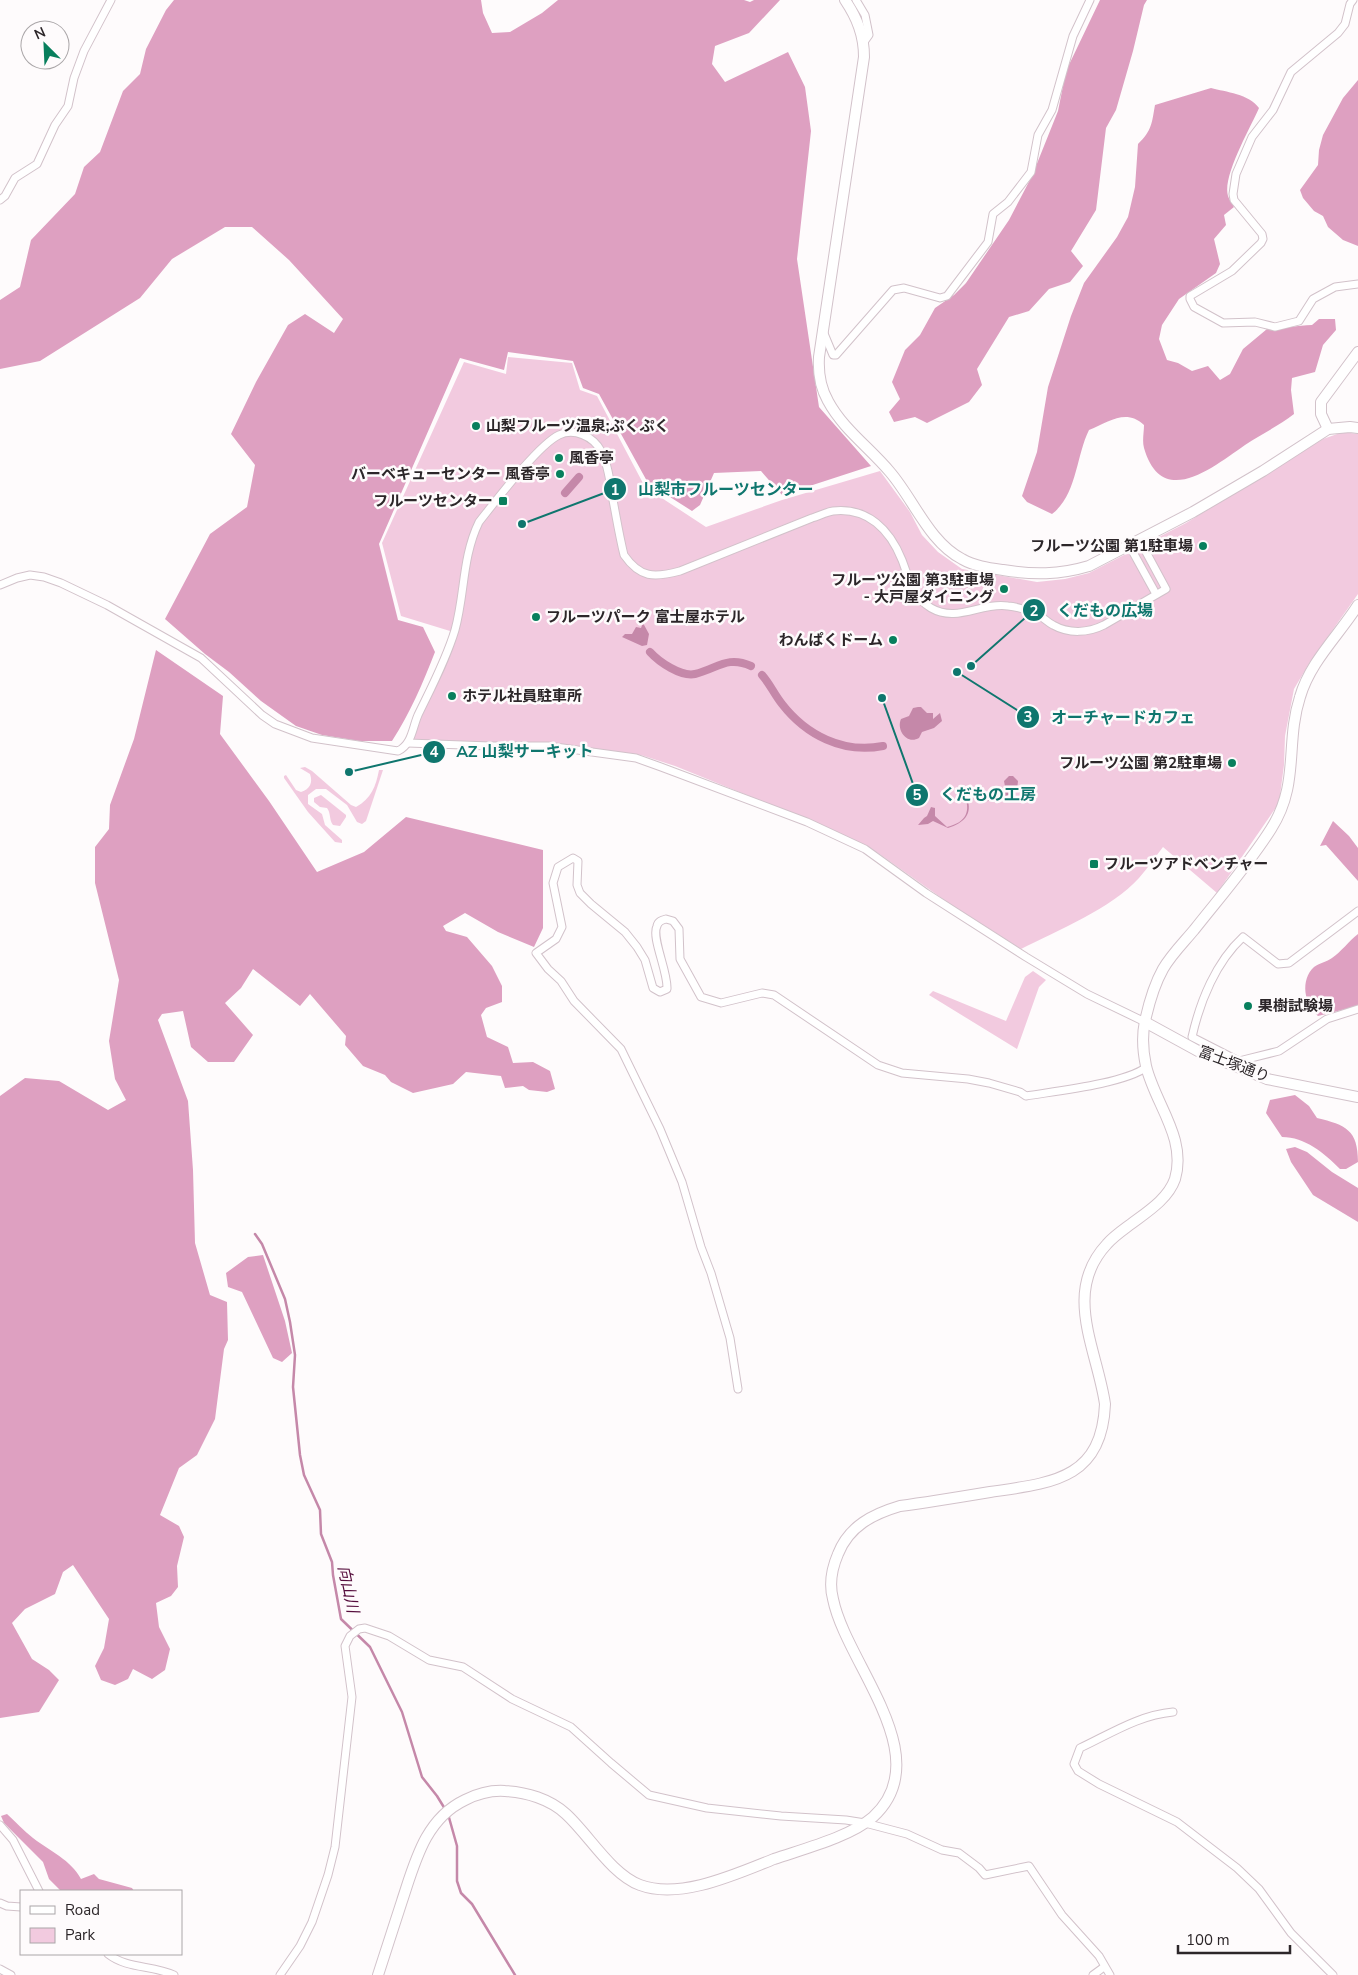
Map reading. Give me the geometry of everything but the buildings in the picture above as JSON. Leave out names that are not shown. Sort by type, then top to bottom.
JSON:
[{"type":"street","points":[[0,200],[5,196],[15,178],[37,164],[55,125],[68,106],[74,78],[84,51],[110,0]]},
{"type":"street","points":[[845,0],[856,20],[864,42],[822,329],[818,371],[821,387],[838,417],[891,473],[936,538],[947,549],[962,559],[990,568],[1028,574],[1071,571],[1089,566],[1193,512],[1263,471],[1328,429],[1358,428]]},
{"type":"street","points":[[856,0],[865,15],[869,35],[864,42]]},
{"type":"street","points":[[822,329],[833,355],[836,355],[893,290],[904,288],[940,298],[946,296],[986,246],[990,235],[990,220],[993,214],[1008,202],[1031,172],[1038,135],[1052,110],[1073,36],[1090,0]]},
{"type":"street","points":[[1353,0],[1350,4],[1345,24],[1338,33],[1291,72],[1273,110],[1252,137],[1236,174],[1234,200],[1262,234],[1263,239],[1261,243],[1232,271],[1190,296],[1190,299],[1194,306],[1218,322],[1254,322],[1276,328],[1298,321],[1313,298],[1335,287],[1358,284]]},
{"type":"street","points":[[1328,429],[1321,414],[1321,402],[1358,352]]},
{"type":"street","points":[[0,584],[30,576],[44,577],[107,604],[201,658],[262,715],[294,733],[312,738],[398,751],[408,743],[416,719],[442,665],[455,630],[467,557],[472,536],[479,522],[544,445],[558,435],[567,432],[586,435],[601,451],[608,474],[624,555],[631,565],[646,575],[663,576],[680,571],[812,518],[833,511],[850,512],[876,521],[888,532],[903,561],[911,587],[920,600],[939,612],[964,614],[989,605],[1022,608],[1038,615],[1062,630],[1079,632],[1094,630],[1104,626],[1166,589],[1140,539]]},
{"type":"street","points":[[1130,545],[1156,594]]},
{"type":"street","points":[[378,1975],[413,1867],[424,1840],[438,1818],[452,1806],[484,1792],[517,1792],[549,1802],[565,1813],[622,1874],[639,1885],[674,1890],[703,1884],[743,1871],[844,1834],[865,1823],[875,1815],[885,1802],[895,1778],[897,1752],[887,1722],[837,1615],[831,1586],[835,1559],[840,1547],[852,1530],[865,1519],[882,1511],[900,1506],[1027,1487],[1055,1480],[1068,1475],[1078,1467],[1096,1445],[1104,1418],[1105,1404],[1084,1313],[1085,1281],[1090,1268],[1106,1245],[1164,1198],[1174,1180],[1177,1168],[1176,1143],[1147,1067],[1144,1051],[1145,1022],[1150,1002],[1165,967],[1252,855],[1281,812],[1290,785],[1294,726],[1302,691],[1314,668],[1358,605]]},
{"type":"street","points":[[408,743],[548,746],[636,758],[661,766],[807,822],[865,849],[926,892],[1026,957],[1088,994],[1145,1022]]},
{"type":"street","points":[[738,1389],[730,1338],[711,1273],[701,1247],[682,1182],[660,1129],[621,1050],[574,1001],[561,981],[548,969],[536,953],[556,939],[562,927],[554,883],[558,868],[573,858],[578,861],[577,885],[580,893],[625,932],[645,960],[653,988],[660,992],[667,989],[667,982],[656,936],[656,926],[660,921],[666,919],[673,922],[679,929],[680,959],[701,997],[721,1002],[757,994],[774,995],[878,1065],[911,1074],[968,1079],[989,1083],[1020,1092],[1026,1096],[1115,1080],[1136,1074],[1147,1067]]},
{"type":"street","points":[[1358,911],[1290,963],[1278,964],[1243,937],[1232,947],[1219,966],[1200,1008],[1192,1037],[1237,1064],[1279,1051],[1327,1019],[1358,1009]]},
{"type":"street","name":"富士塚通り","points":[[1145,1022],[1198,1051],[1237,1064],[1267,1079],[1358,1097]]},
{"type":"street","points":[[280,1975],[300,1946],[312,1922],[335,1848],[352,1697],[345,1646],[346,1641],[351,1635],[359,1629],[365,1628],[389,1636],[429,1660],[463,1667],[512,1699],[571,1727],[649,1795],[707,1808],[865,1823],[907,1834],[942,1850],[959,1853],[985,1875],[1029,1866],[1062,1915],[1099,1956],[1110,1975]]},
{"type":"street","points":[[1173,1712],[1157,1713],[1142,1718],[1080,1748],[1074,1764],[1078,1771],[1114,1792],[1178,1822],[1237,1868],[1259,1890],[1291,1933],[1333,1975]]},
{"type":"street","points":[[0,1825],[13,1840],[38,1890]]},
{"type":"street","points":[[0,1903],[7,1906],[20,1907]]},
{"type":"street","points":[[109,1955],[117,1961],[154,1968],[174,1975]]},
{"type":"street","points":[[1093,1975],[1104,1967]]},
{"type":"street","points":[[0,1969],[11,1975]]},
{"type":"green space","points":[[508,357],[572,363],[580,390],[597,396],[645,487],[706,527],[782,500],[880,471],[910,512],[922,535],[938,552],[962,569],[1037,582],[1065,579],[1089,573],[1186,523],[1323,439],[1343,432],[1358,434],[1358,594],[1310,662],[1294,689],[1285,736],[1284,765],[1279,803],[1217,893],[1163,847],[1128,889],[1083,918],[1021,949],[950,904],[878,853],[806,819],[675,766],[641,755],[533,742],[412,743],[408,734],[449,644],[450,631],[401,616],[382,543],[464,362],[506,374]]},
{"type":"green space","points":[[305,767],[312,771],[351,805],[356,807],[369,796],[379,770],[383,770],[366,821],[362,824],[357,822],[347,805],[326,789],[316,789],[308,795],[308,804],[322,814],[325,825],[342,840],[342,843],[335,842],[308,812],[284,778],[286,775],[296,790],[301,792],[307,789],[311,783],[310,774],[300,768]]},
{"type":"green space","points":[[321,795],[346,815],[340,826],[333,825],[327,808],[320,807],[314,802],[314,798]]},
{"type":"green space","points":[[1033,971],[1046,980],[1039,987],[1017,1049],[929,995],[933,991],[1006,1021],[1025,977]]},
{"type":"shaded area","points":[[174,0],[481,0],[483,13],[492,33],[510,32],[542,13],[558,0],[744,0],[750,2],[754,0],[780,0],[749,33],[715,46],[712,64],[725,82],[788,52],[805,87],[811,131],[797,259],[819,407],[871,466],[782,495],[761,471],[714,473],[700,505],[692,511],[648,483],[599,394],[583,388],[573,361],[508,352],[504,370],[460,358],[379,544],[398,620],[423,627],[435,652],[421,686],[405,720],[392,741],[359,741],[322,735],[296,726],[261,701],[165,619],[210,534],[247,507],[255,465],[231,434],[256,382],[288,325],[305,314],[334,333],[343,319],[289,260],[252,227],[225,227],[172,259],[140,298],[40,361],[0,369],[0,300],[20,287],[31,240],[75,194],[84,167],[100,152],[123,91],[140,74],[146,49],[166,10]]},
{"type":"shaded area","points":[[1100,0],[1147,0],[1144,5],[1116,110],[1106,128],[1096,210],[1071,251],[1083,266],[1070,282],[1049,289],[1029,311],[1009,317],[977,369],[982,385],[969,402],[927,423],[915,417],[894,422],[889,412],[900,399],[892,382],[905,350],[920,335],[935,308],[954,295],[966,283],[1009,220],[1032,176],[1058,111],[1066,71]]},
{"type":"shaded area","points":[[1358,80],[1358,246],[1343,240],[1328,227],[1323,216],[1314,211],[1303,198],[1300,190],[1318,165],[1323,135],[1343,98]]},
{"type":"shaded area","points":[[1211,88],[1243,97],[1255,103],[1259,108],[1229,176],[1228,196],[1234,207],[1224,215],[1226,225],[1214,239],[1220,264],[1216,273],[1179,299],[1162,325],[1159,339],[1167,360],[1178,363],[1192,371],[1208,366],[1220,380],[1230,374],[1243,349],[1267,329],[1312,325],[1319,319],[1335,319],[1336,330],[1323,345],[1315,372],[1292,378],[1291,390],[1294,414],[1204,472],[1189,478],[1175,480],[1163,477],[1152,467],[1144,448],[1144,425],[1131,417],[1110,420],[1089,430],[1071,486],[1060,506],[1052,514],[1027,502],[1022,496],[1037,452],[1048,387],[1071,316],[1084,283],[1117,237],[1128,217],[1135,187],[1138,144],[1149,130],[1155,105]]},
{"type":"shaded area","points":[[643,623],[649,634],[647,645],[642,646],[622,637],[625,634],[632,634],[636,627],[641,628]]},
{"type":"shaded area","points":[[156,650],[223,696],[220,734],[269,801],[317,872],[364,852],[406,817],[543,850],[543,928],[534,947],[498,932],[465,913],[443,926],[446,931],[467,937],[492,966],[502,986],[502,1002],[486,1008],[481,1015],[487,1037],[508,1047],[513,1063],[533,1062],[550,1071],[555,1089],[547,1092],[529,1090],[523,1086],[505,1088],[501,1076],[466,1072],[453,1084],[413,1093],[391,1082],[385,1075],[363,1066],[345,1045],[346,1036],[310,994],[300,1006],[253,969],[241,988],[225,1003],[253,1035],[234,1062],[208,1062],[191,1047],[183,1011],[162,1014],[158,1020],[188,1101],[193,1170],[195,1243],[210,1295],[227,1302],[228,1340],[224,1349],[215,1419],[197,1455],[179,1468],[160,1515],[179,1526],[184,1537],[177,1566],[178,1587],[171,1596],[156,1603],[159,1627],[170,1649],[165,1670],[152,1679],[133,1669],[128,1679],[115,1685],[101,1680],[95,1666],[104,1648],[109,1619],[73,1565],[63,1572],[55,1594],[25,1609],[12,1623],[32,1659],[49,1670],[59,1680],[39,1712],[0,1718],[0,1096],[25,1078],[59,1081],[108,1110],[126,1100],[115,1079],[109,1041],[119,980],[95,883],[95,847],[109,829],[110,805],[134,739]]},
{"type":"shaded area","points":[[921,707],[927,713],[933,713],[933,719],[940,713],[942,721],[934,728],[922,732],[919,738],[910,740],[901,732],[901,719],[909,716],[913,708]]},
{"type":"shaded area","points":[[1009,776],[1013,776],[1018,781],[1017,790],[1005,797],[990,801],[981,801],[972,793],[969,794],[967,798],[969,809],[966,817],[963,821],[948,828],[933,821],[928,824],[918,825],[927,816],[931,807],[935,808],[935,816],[947,827],[954,825],[966,815],[967,806],[964,794],[968,787],[976,790],[978,798],[988,799],[1006,792],[1004,781]]},
{"type":"shaded area","points":[[1333,821],[1349,836],[1358,848],[1358,881],[1326,845],[1320,846]]},
{"type":"shaded area","points":[[1358,934],[1358,1006],[1318,1016],[1307,999],[1305,985],[1307,978],[1314,967],[1335,956]]},
{"type":"shaded area","points":[[1295,1095],[1309,1106],[1317,1118],[1336,1123],[1353,1136],[1356,1143],[1358,1162],[1346,1169],[1340,1169],[1314,1147],[1299,1140],[1282,1137],[1266,1113],[1270,1100]]},
{"type":"shaded area","points":[[1295,1147],[1307,1152],[1332,1172],[1358,1188],[1358,1222],[1313,1195],[1291,1162],[1286,1149]]},
{"type":"shaded area","points":[[263,1255],[285,1321],[292,1353],[282,1362],[273,1358],[242,1292],[228,1287],[226,1273],[248,1257]]},
{"type":"shaded area","points":[[7,1814],[33,1838],[72,1866],[81,1879],[94,1874],[99,1879],[133,1890],[60,1890],[49,1879],[43,1862],[4,1823],[1,1816]]},
{"type":"waterway","points":[[565,493],[579,477]]},
{"type":"waterway","points":[[650,652],[671,668],[689,674],[703,672],[729,662],[743,663],[751,666]]},
{"type":"waterway","points":[[762,675],[792,715],[814,733],[826,740],[854,747],[883,746]]},
{"type":"waterway","name":"向山川","points":[[255,1234],[262,1244],[285,1299],[295,1355],[293,1387],[300,1455],[304,1475],[320,1510],[321,1534],[332,1562],[341,1619],[370,1647],[402,1712],[422,1777],[445,1809]]},
{"type":"waterway","name":"向山川","points":[[448,1814],[457,1846],[457,1881],[461,1893],[472,1904],[515,1975]]},
{"type":"place","name":"山梨フルーツ温泉;ぷくぷく","points":[[476,426]]},
{"type":"place","name":"風香亭","points":[[559,458]]},
{"type":"place","name":"バーベキューセンター 風香亭","points":[[560,474]]},
{"type":"place","name":"フルーツセンター","points":[[503,501]]},
{"type":"place","name":"山梨市フルーツセンター","points":[[522,524]]},
{"type":"place","name":"フルーツ公園 第1駐車場","points":[[1203,546]]},
{"type":"place","name":"フルーツ公園 第3駐車場 - 大戸屋ダイニング","points":[[1004,589]]},
{"type":"place","name":"フルーツパーク 富士屋ホテル","points":[[536,617]]},
{"type":"place","name":"わんぱくドーム","points":[[893,640]]},
{"type":"place","name":"くだもの広場","points":[[971,666]]},
{"type":"place","name":"オーチャードカフェ","points":[[957,672]]},
{"type":"place","name":"ホテル社員駐車所","points":[[452,696]]},
{"type":"place","name":"くだもの工房","points":[[882,698]]},
{"type":"place","name":"フルーツ公園 第2駐車場","points":[[1232,763]]},
{"type":"place","name":"AZ 山梨サーキット","points":[[349,772]]},
{"type":"place","name":"フルーツアドベンチャー","points":[[1094,864]]},
{"type":"place","name":"果樹試験場","points":[[1248,1006]]}]
